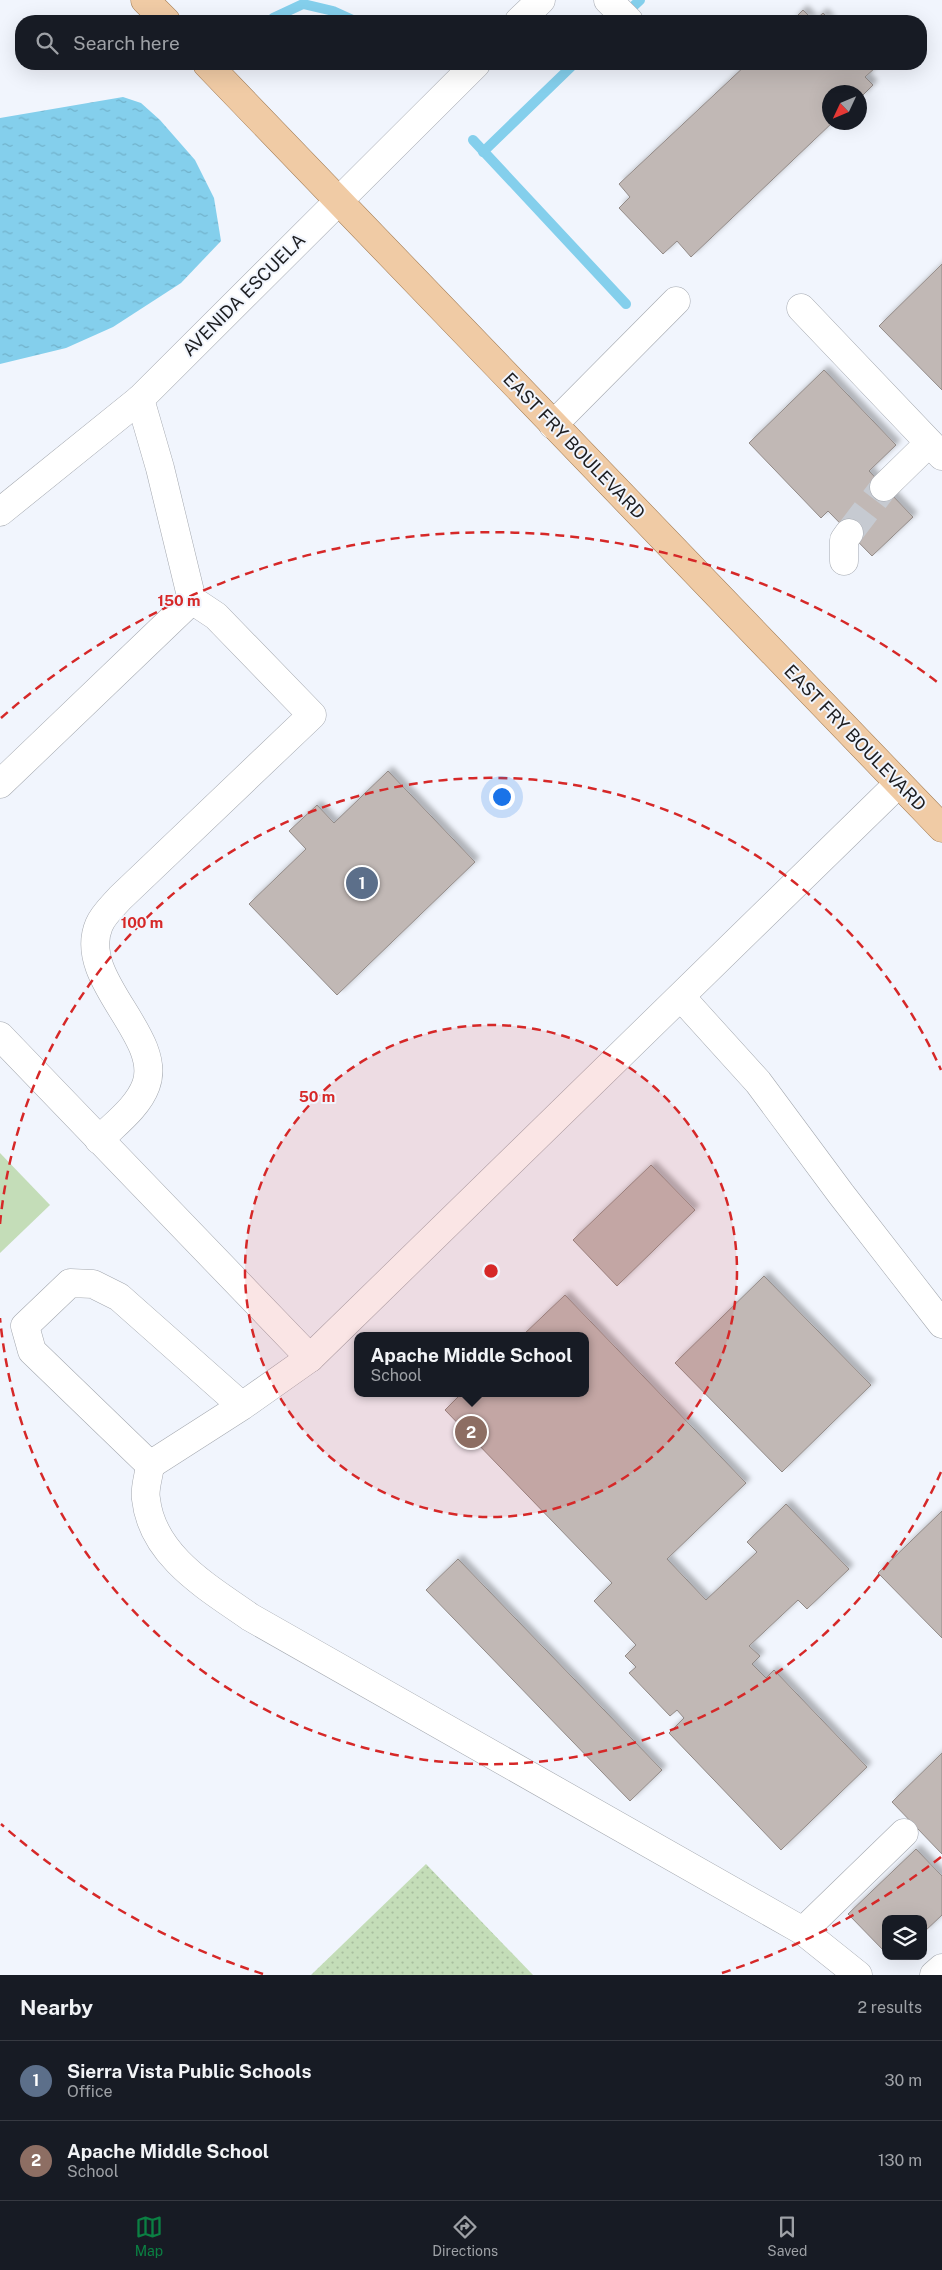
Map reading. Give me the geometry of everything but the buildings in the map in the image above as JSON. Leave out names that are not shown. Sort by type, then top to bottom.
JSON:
[{"type":"main road","points":[[145,0],[160,15]]},
{"type":"main road","name":"EAST FRY BOULEVARD","points":[[213,70],[942,828]]},
{"type":"street","points":[[526,15],[541,0]]},
{"type":"street","points":[[608,0],[623,15]]},
{"type":"street","name":"AVENIDA ESCUELA","points":[[0,512],[140,399],[283,259],[338,200],[470,70]]},
{"type":"street","points":[[553,425],[676,301]]},
{"type":"street","points":[[801,308],[936,449],[884,487]]},
{"type":"street","points":[[100,1140],[139,1098],[147,1083],[149,1066],[135,1031],[101,973],[95,942],[99,926],[120,898],[312,714],[216,616],[192,600],[160,468],[140,399]]},
{"type":"street","points":[[844,561],[844,540],[850,533]]},
{"type":"street","points":[[0,784],[192,600]]},
{"type":"street","points":[[858,1975],[804,1931],[250,1617],[197,1580],[176,1559],[154,1530],[145,1499],[150,1465],[242,1406],[310,1358],[898,784]]},
{"type":"street","points":[[681,996],[758,1082],[841,1194],[942,1324]]},
{"type":"street","points":[[0,1036],[310,1358]]},
{"type":"street","points":[[150,1465],[32,1351],[25,1326],[70,1283],[93,1284],[119,1297],[242,1406]]},
{"type":"street","points":[[804,1931],[904,1832]]},
{"type":"street","points":[[934,1975],[942,1968]]},
{"type":"green space","points":[[0,1153],[50,1205],[0,1253]]},
{"type":"green space","points":[[426,1864],[533,1975],[311,1975]]},
{"type":"water","points":[[123,97],[141,103],[160,120],[195,160],[214,198],[221,241],[181,283],[113,327],[66,348],[0,364],[0,118]]},
{"type":"waterway","points":[[624,15],[640,0]]},
{"type":"waterway","points":[[279,15],[303,4],[342,15]]},
{"type":"waterway","points":[[483,152],[568,70]]},
{"type":"waterway","points":[[473,140],[626,304]]},
{"type":"tunnel","points":[[849,533],[884,487]]},
{"type":"place","name":"Sierra Vista Public Schools","points":[[362,883]]},
{"type":"place","name":"Apache Middle School","points":[[471,1432]]}]
